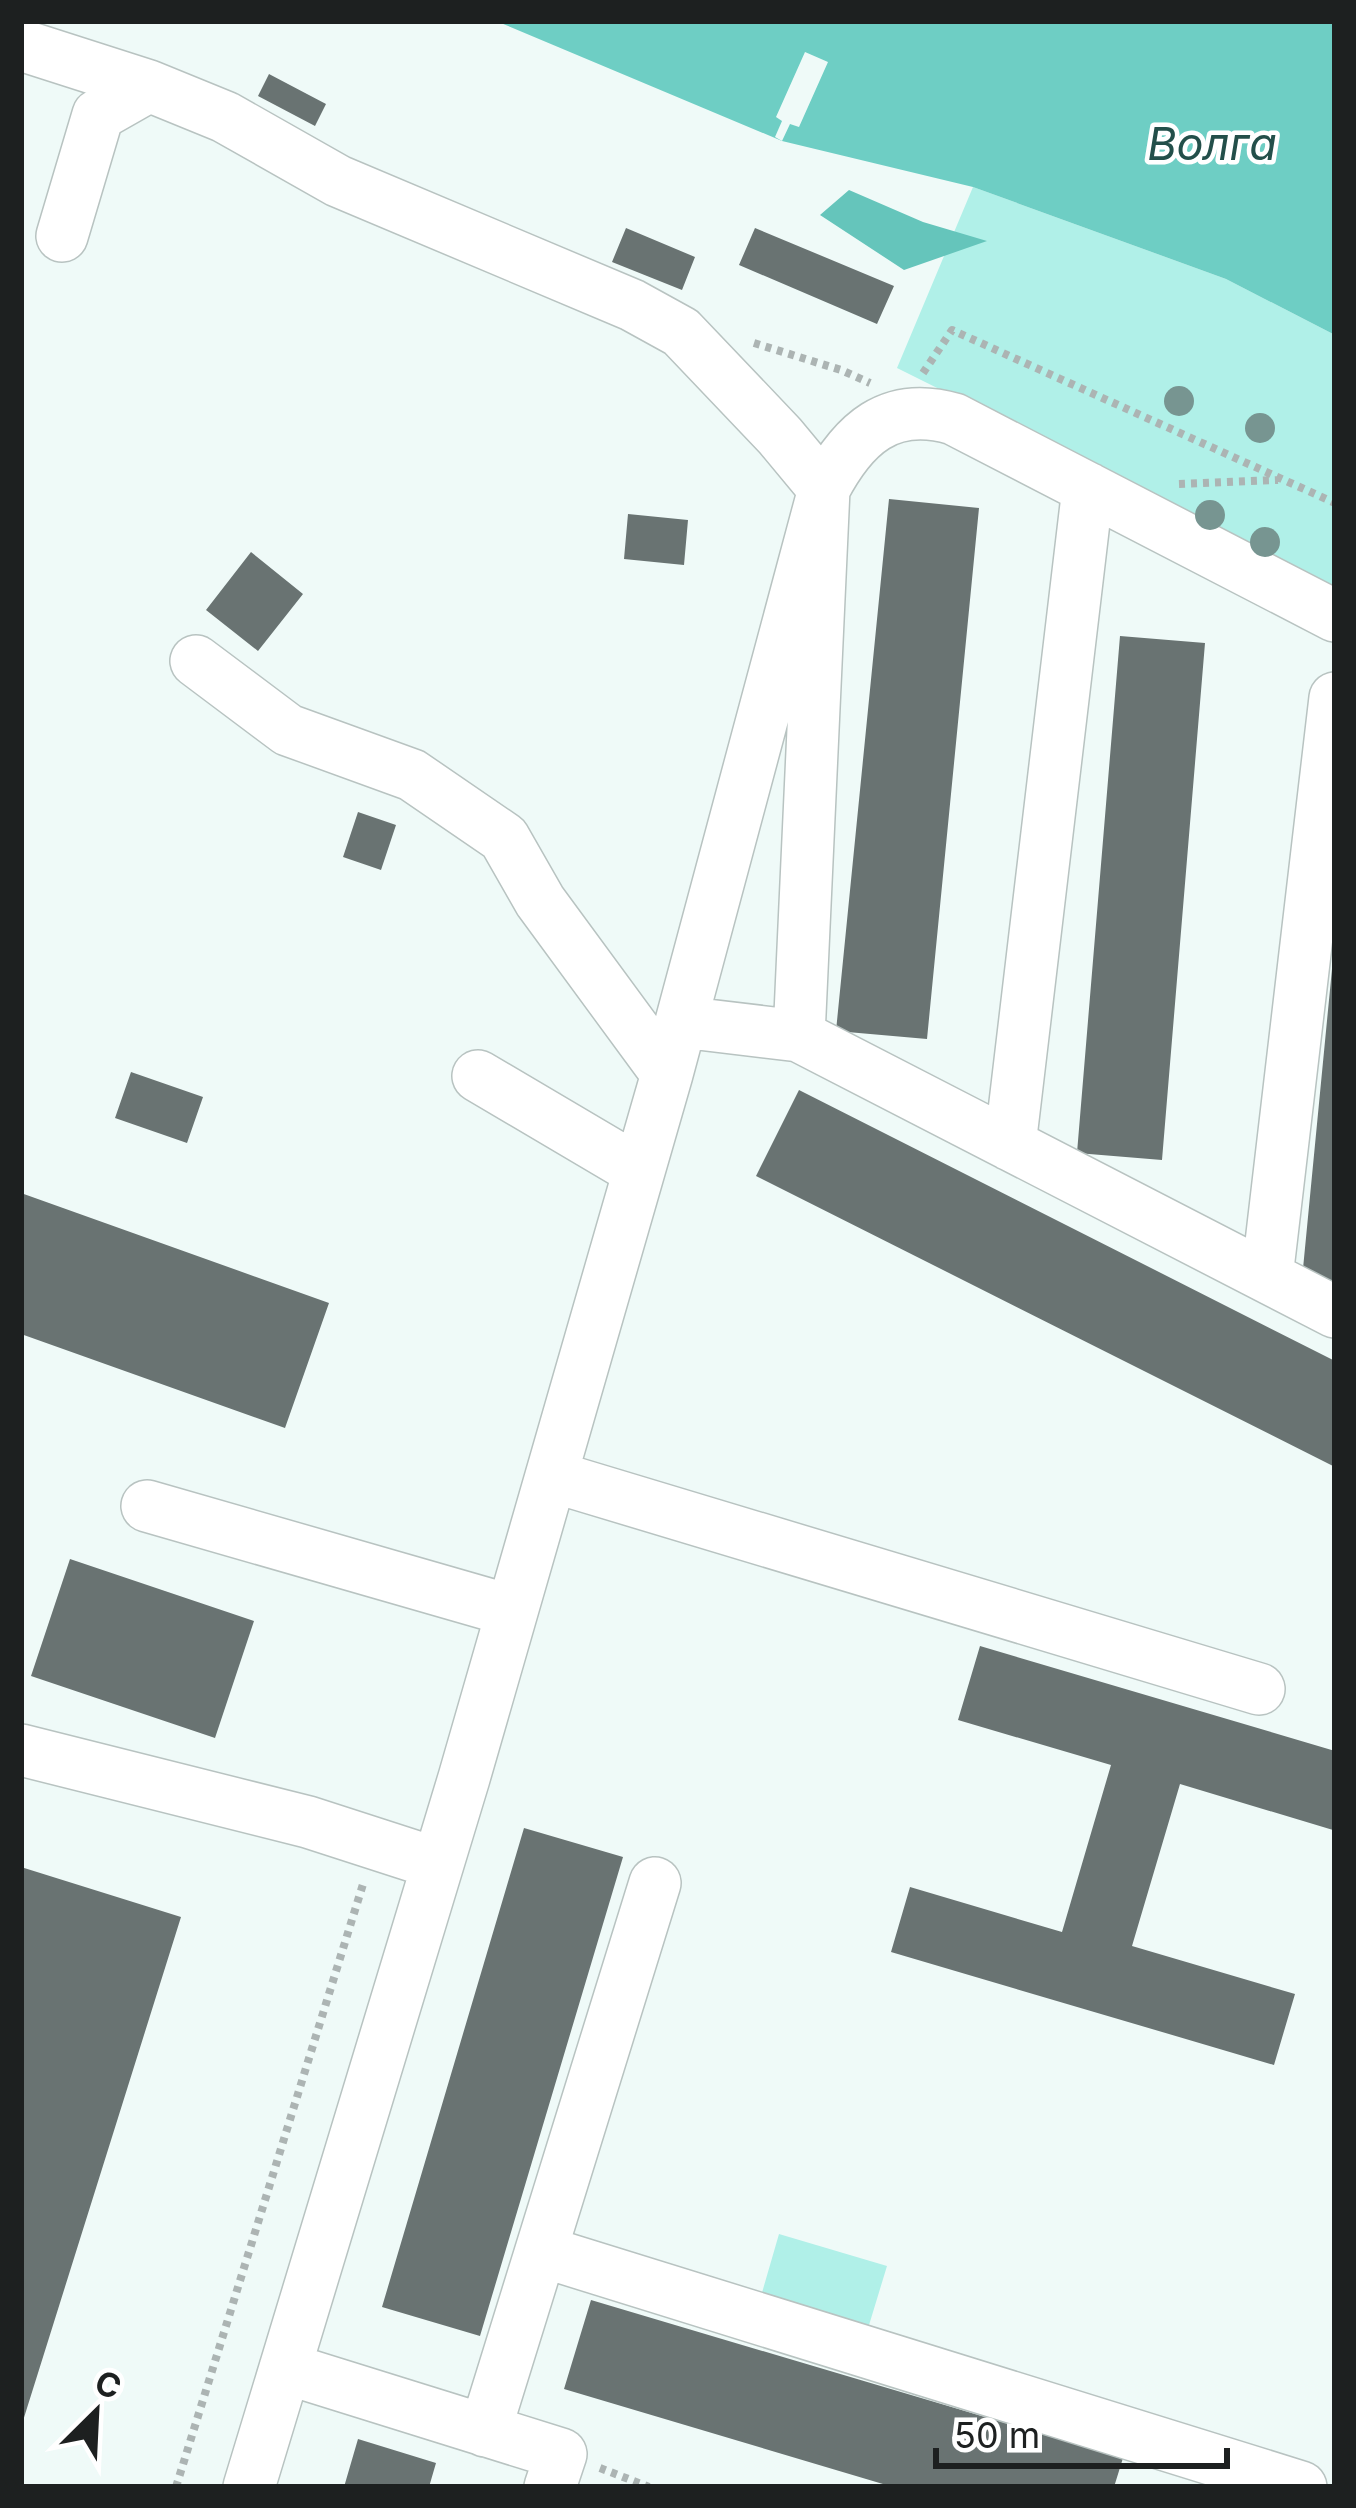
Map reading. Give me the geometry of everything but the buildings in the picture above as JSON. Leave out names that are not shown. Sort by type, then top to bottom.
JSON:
[{"type":"street","points":[[21,45],[149,86],[225,117],[338,181],[632,305],[680,332],[780,436],[831,476]]},
{"type":"street","points":[[62,236],[98,116],[149,86]]},
{"type":"street","points":[[249,2487],[438,1864],[668,1074],[831,476],[857,439],[896,417],[925,413],[954,419],[1335,616]]},
{"type":"street","points":[[799,1036],[831,476]]},
{"type":"street","points":[[1010,1145],[1088,488]]},
{"type":"street","points":[[196,662],[288,730],[412,775],[504,838],[540,901],[668,1074]]},
{"type":"street","points":[[1267,1277],[1335,698]]},
{"type":"street","points":[[682,1022],[799,1036],[1335,1312]]},
{"type":"street","points":[[478,1076],[639,1171]]},
{"type":"street","points":[[551,1476],[1259,1689]]},
{"type":"street","points":[[147,1506],[512,1611]]},
{"type":"street","points":[[21,1750],[308,1822],[438,1864]]},
{"type":"street","points":[[485,2431],[655,1883]]},
{"type":"street","points":[[541,2251],[1301,2487]]},
{"type":"street","points":[[285,2368],[561,2454],[550,2487]]},
{"type":"path","points":[[913,388],[952,330],[1335,503]]},
{"type":"path","points":[[680,332],[765,345],[874,385]]},
{"type":"path","points":[[176,2487],[375,1844]]},
{"type":"shaded area","points":[[973,187],[1226,279],[1335,335],[1335,592],[897,368]]},
{"type":"shaded area","points":[[849,190],[923,222],[987,241],[904,270],[820,215]]},
{"type":"shaded area","points":[[779,2234],[887,2266],[866,2335],[759,2303]]},
{"type":"water","name":"Волга","points":[[496,21],[1335,21],[1335,335],[1226,279],[973,187],[782,141]]},
{"type":"pier","points":[[805,52],[828,62],[799,127],[790,124],[782,141],[775,137],[782,121],[776,117]]}]
